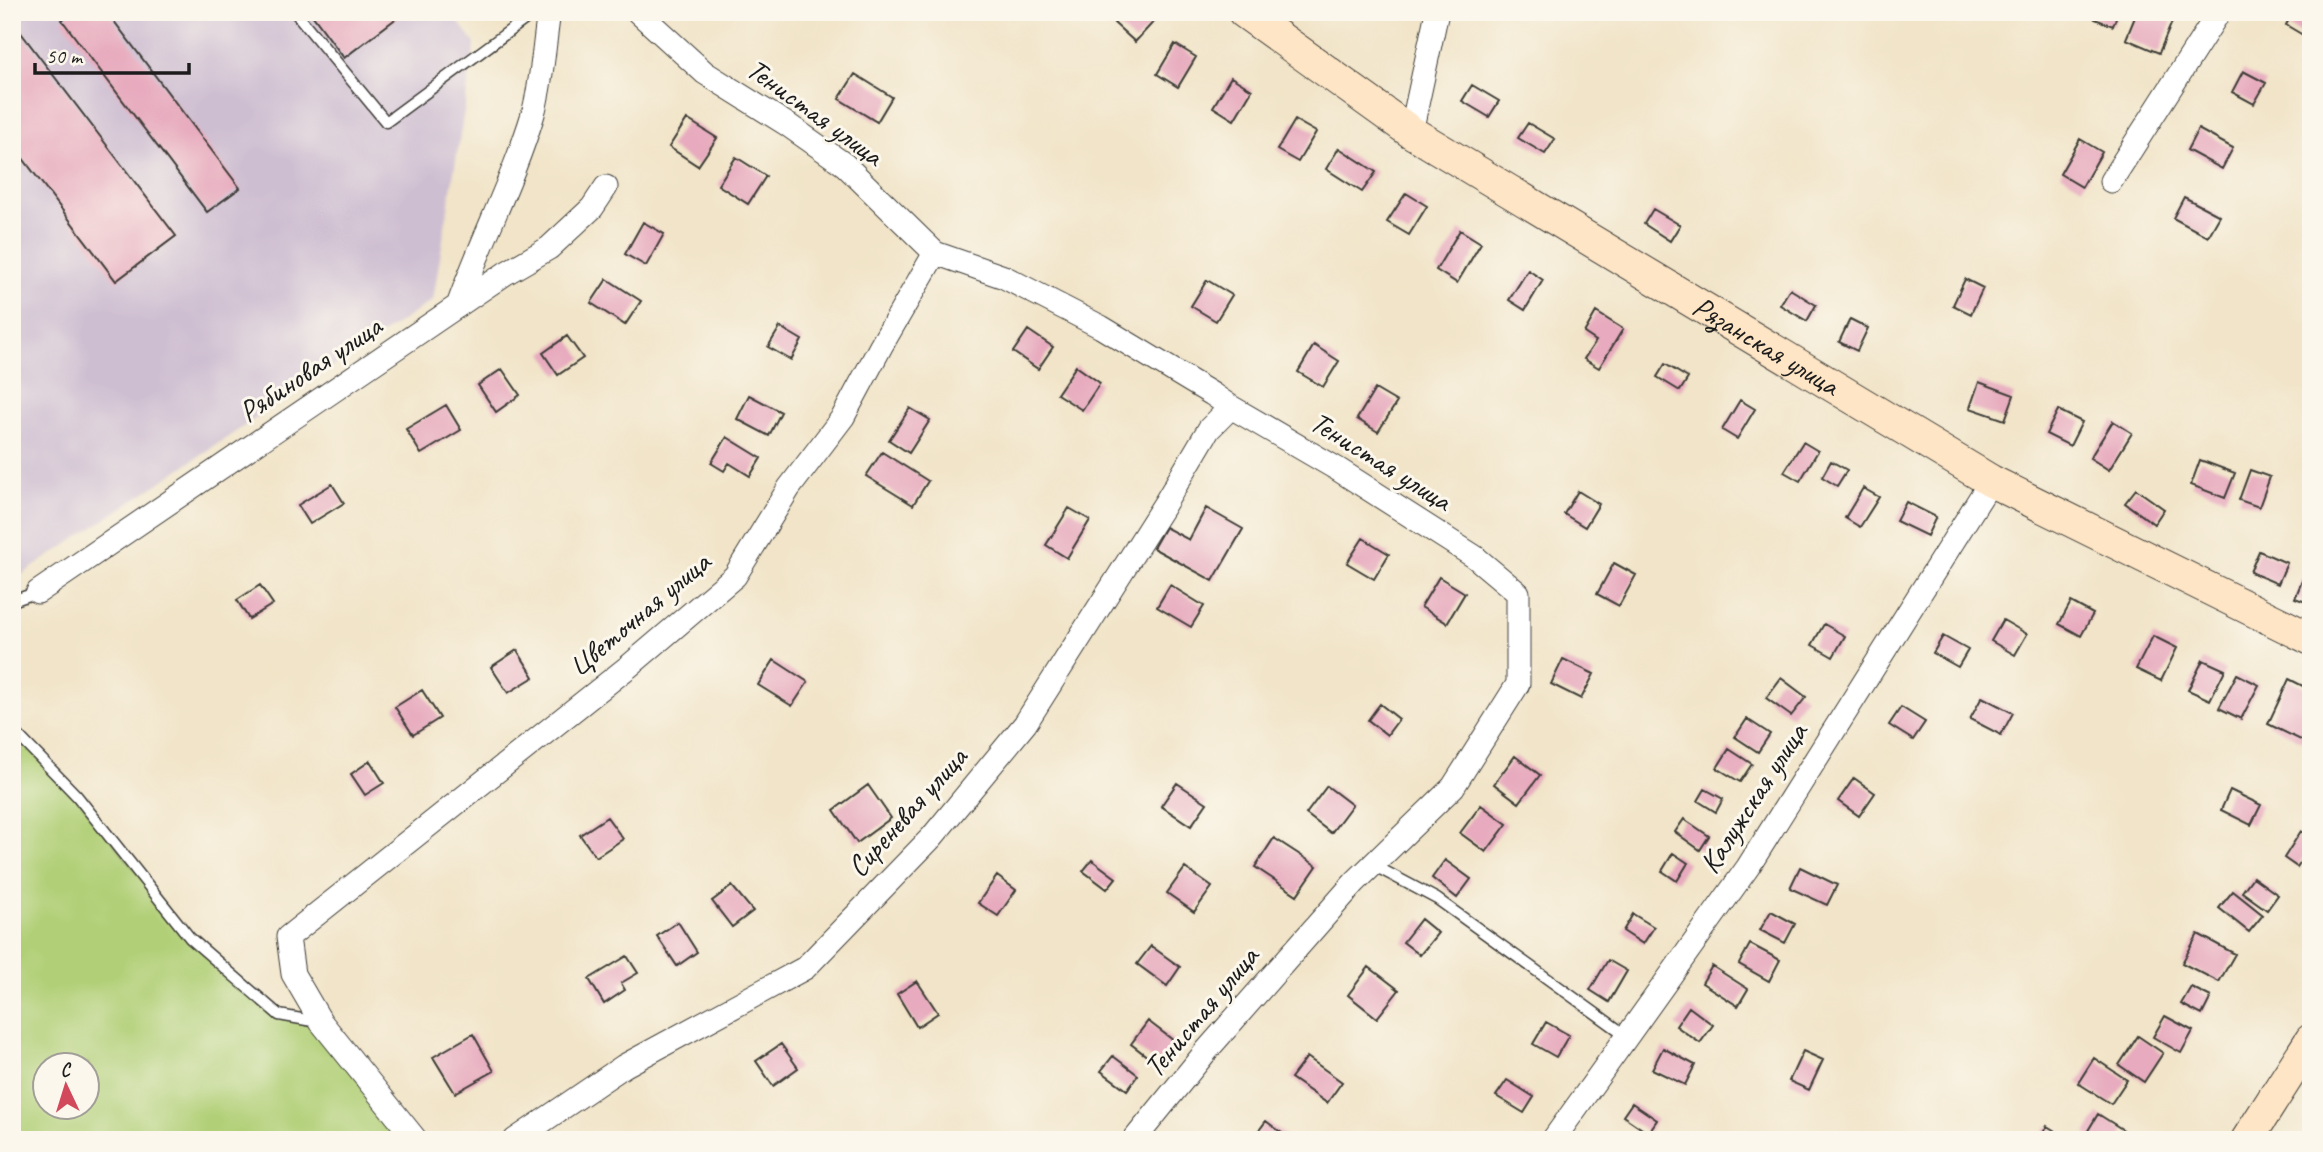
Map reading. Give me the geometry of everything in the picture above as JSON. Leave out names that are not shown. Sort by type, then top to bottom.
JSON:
[{"type":"main road","name":"Рязанская улица","points":[[1244,12],[1411,132],[1991,481],[2311,639]]},
{"type":"main road","points":[[2247,1140],[2311,1040]]},
{"type":"street","points":[[458,306],[472,266],[508,189],[534,111],[549,12]]},
{"type":"street","name":"Тенистая улица","points":[[638,12],[705,73],[788,125],[845,165],[934,253],[1004,278],[1101,327],[1339,470],[1475,557],[1518,593],[1518,684],[1453,787],[1355,882],[1209,1049],[1135,1140]]},
{"type":"street","points":[[1411,132],[1437,12]]},
{"type":"street","points":[[2111,181],[2219,12]]},
{"type":"street","name":"Рябиновая улица","points":[[38,592],[506,273],[549,248],[592,208],[606,187]]},
{"type":"street","name":"Цветочная улица","points":[[321,1022],[293,974],[288,937],[628,667],[735,576],[789,488],[843,417],[934,253]]},
{"type":"street","name":"Сиреневая улица","points":[[515,1140],[624,1066],[805,968],[815,958],[932,837],[1025,724],[1209,429],[1231,407]]},
{"type":"street","name":"Калужская улица","points":[[1553,1140],[1748,867],[1991,481]]},
{"type":"street","points":[[321,1022],[416,1140]]},
{"type":"lane","points":[[295,12],[386,122],[535,12]]},
{"type":"lane","points":[[12,601],[38,592]]},
{"type":"lane","points":[[12,729],[77,796],[190,938],[279,1015],[321,1022]]},
{"type":"lane","points":[[1373,864],[1437,899],[1627,1036]]},
{"type":"shaded area","points":[[12,12],[72,12],[63,20],[207,212],[239,188],[107,12],[310,12],[344,57],[401,12],[451,12],[475,44],[433,300],[17,578],[12,577],[12,144],[116,281],[176,236],[12,21]]},
{"type":"green space","points":[[12,729],[77,796],[190,938],[279,1015],[321,1022],[416,1140],[12,1140]]},
{"type":"building","points":[[72,12],[107,12],[240,188],[207,212],[62,20]]},
{"type":"building","points":[[310,12],[401,12],[402,14],[344,58]]},
{"type":"building","points":[[1125,12],[1154,12],[1158,17],[1135,42],[1114,23]]},
{"type":"building","points":[[2098,12],[2118,12],[2113,26],[2095,19]]},
{"type":"building","points":[[2137,12],[2149,12],[2172,22],[2159,53],[2126,39]]},
{"type":"building","points":[[2293,12],[2311,12],[2311,33],[2308,38],[2286,25]]},
{"type":"building","points":[[12,21],[176,236],[116,281],[12,144]]},
{"type":"building","points":[[1175,44],[1196,57],[1178,87],[1157,74]]},
{"type":"building","points":[[2243,71],[2266,83],[2254,104],[2232,92]]},
{"type":"building","points":[[855,74],[892,97],[877,122],[839,99]]},
{"type":"building","points":[[1231,77],[1252,90],[1234,120],[1213,107]]},
{"type":"building","points":[[1472,85],[1499,101],[1489,117],[1462,101]]},
{"type":"building","points":[[687,119],[717,138],[698,166],[669,147]]},
{"type":"building","points":[[1295,120],[1316,132],[1298,162],[1277,150]]},
{"type":"building","points":[[1528,123],[1555,139],[1545,154],[1518,138]]},
{"type":"building","points":[[2198,129],[2233,148],[2222,169],[2187,150]]},
{"type":"building","points":[[2080,139],[2102,152],[2082,187],[2060,174]]},
{"type":"building","points":[[1339,148],[1376,172],[1362,192],[1326,169]]},
{"type":"building","points":[[736,157],[766,176],[748,204],[718,185]]},
{"type":"building","points":[[1406,193],[1427,206],[1409,235],[1387,222]]},
{"type":"building","points":[[2184,197],[2220,216],[2208,237],[2173,218]]},
{"type":"building","points":[[1653,209],[1680,225],[1670,241],[1644,224]]},
{"type":"building","points":[[643,222],[664,234],[646,266],[625,254]]},
{"type":"building","points":[[1460,230],[1481,243],[1457,283],[1436,270]]},
{"type":"building","points":[[1528,270],[1543,280],[1525,310],[1509,300]]},
{"type":"building","points":[[607,279],[641,301],[625,325],[591,303]]},
{"type":"building","points":[[1965,279],[1983,288],[1971,314],[1953,305]]},
{"type":"building","points":[[1207,280],[1232,295],[1216,321],[1191,306]]},
{"type":"building","points":[[1790,289],[1816,305],[1807,321],[1780,305]]},
{"type":"building","points":[[1596,312],[1623,329],[1599,368],[1584,359],[1596,341],[1584,333]]},
{"type":"building","points":[[1850,319],[1868,328],[1857,351],[1839,342]]},
{"type":"building","points":[[780,327],[802,340],[791,360],[768,347]]},
{"type":"building","points":[[1028,330],[1053,347],[1038,369],[1013,352]]},
{"type":"building","points":[[567,336],[583,358],[558,375],[543,353]]},
{"type":"building","points":[[1314,345],[1339,361],[1323,387],[1298,372]]},
{"type":"building","points":[[1665,364],[1688,378],[1680,391],[1657,377]]},
{"type":"building","points":[[1076,366],[1100,383],[1082,410],[1057,394]]},
{"type":"building","points":[[502,369],[520,395],[496,412],[478,385]]},
{"type":"building","points":[[1979,382],[2014,395],[2005,420],[1970,408]]},
{"type":"building","points":[[1375,389],[1397,402],[1378,432],[1357,419]]},
{"type":"building","points":[[749,395],[781,412],[769,436],[737,419]]},
{"type":"building","points":[[1740,400],[1755,409],[1737,439],[1722,430]]},
{"type":"building","points":[[446,405],[461,430],[421,454],[406,429]]},
{"type":"building","points":[[910,408],[930,420],[909,453],[889,440]]},
{"type":"building","points":[[2058,410],[2082,422],[2070,446],[2046,434]]},
{"type":"building","points":[[2113,421],[2132,433],[2109,470],[2090,458]]},
{"type":"building","points":[[727,437],[761,458],[750,476],[729,463],[724,471],[711,463]]},
{"type":"building","points":[[1803,442],[1818,451],[1800,481],[1784,472]]},
{"type":"building","points":[[882,452],[928,481],[913,505],[866,476]]},
{"type":"building","points":[[2200,460],[2235,473],[2225,498],[2191,485]]},
{"type":"building","points":[[1831,461],[1847,470],[1837,486],[1822,477]]},
{"type":"building","points":[[2250,470],[2270,477],[2259,507],[2239,500]]},
{"type":"building","points":[[332,484],[344,503],[310,524],[298,505]]},
{"type":"building","points":[[1863,488],[1879,497],[1860,527],[1845,518]]},
{"type":"building","points":[[2136,489],[2164,509],[2154,524],[2125,503]]},
{"type":"building","points":[[1578,491],[1599,504],[1585,527],[1564,514]]},
{"type":"building","points":[[1906,502],[1936,517],[1927,536],[1896,521]]},
{"type":"building","points":[[1069,508],[1090,520],[1067,558],[1046,545]]},
{"type":"building","points":[[1206,508],[1243,529],[1213,581],[1153,548],[1165,527],[1189,540]]},
{"type":"building","points":[[1363,538],[1389,554],[1374,579],[1347,563]]},
{"type":"building","points":[[2259,551],[2287,563],[2278,584],[2250,572]]},
{"type":"building","points":[[2311,559],[2311,604],[2295,598]]},
{"type":"building","points":[[1614,563],[1636,575],[1619,606],[1597,594]]},
{"type":"building","points":[[1439,577],[1465,593],[1447,623],[1421,607]]},
{"type":"building","points":[[260,585],[273,604],[249,619],[237,600]]},
{"type":"building","points":[[1170,585],[1204,606],[1191,627],[1157,607]]},
{"type":"building","points":[[2071,602],[2093,614],[2081,636],[2059,624]]},
{"type":"building","points":[[2003,620],[2027,634],[2015,655],[1991,641]]},
{"type":"building","points":[[1824,624],[1845,636],[1833,657],[1812,645]]},
{"type":"building","points":[[1943,636],[1968,650],[1958,667],[1933,653]]},
{"type":"building","points":[[2153,636],[2177,648],[2161,681],[2136,669]]},
{"type":"building","points":[[517,650],[534,677],[508,693],[491,667]]},
{"type":"building","points":[[1563,659],[1594,674],[1581,699],[1551,684]]},
{"type":"building","points":[[774,660],[808,682],[792,706],[758,685]]},
{"type":"building","points":[[2203,660],[2225,670],[2210,700],[2188,690]]},
{"type":"building","points":[[2237,674],[2259,685],[2241,719],[2219,708]]},
{"type":"building","points":[[1781,678],[1806,697],[1791,716],[1766,698]]},
{"type":"building","points":[[2289,679],[2311,690],[2311,745],[2268,724]]},
{"type":"building","points":[[422,690],[440,718],[413,735],[395,707]]},
{"type":"building","points":[[1982,697],[2013,713],[2001,735],[1970,719]]},
{"type":"building","points":[[1380,704],[1399,719],[1387,735],[1368,720]]},
{"type":"building","points":[[1901,707],[1925,722],[1913,740],[1889,725]]},
{"type":"building","points":[[1747,719],[1770,734],[1758,752],[1735,737]]},
{"type":"building","points":[[1729,749],[1752,764],[1740,782],[1717,768]]},
{"type":"building","points":[[1515,756],[1540,775],[1519,803],[1494,784]]},
{"type":"building","points":[[370,761],[384,783],[365,795],[351,774]]},
{"type":"building","points":[[1854,778],[1875,793],[1859,816],[1838,801]]},
{"type":"building","points":[[1177,783],[1207,803],[1191,826],[1161,806]]},
{"type":"building","points":[[868,785],[891,818],[857,843],[834,810]]},
{"type":"building","points":[[1327,786],[1352,805],[1331,833],[1306,814]]},
{"type":"building","points":[[1705,789],[1723,799],[1716,812],[1698,801]]},
{"type":"building","points":[[2230,790],[2261,805],[2251,825],[2221,810]]},
{"type":"building","points":[[1481,805],[1507,824],[1486,852],[1460,833]]},
{"type":"building","points":[[607,817],[623,839],[596,857],[580,835]]},
{"type":"building","points":[[1684,819],[1709,836],[1700,850],[1675,832]]},
{"type":"building","points":[[2301,831],[2311,837],[2311,846],[2297,867],[2284,858]]},
{"type":"building","points":[[1274,838],[1317,866],[1297,895],[1255,867]]},
{"type":"building","points":[[1673,853],[1688,863],[1677,881],[1662,871]]},
{"type":"building","points":[[1092,860],[1116,878],[1107,889],[1083,871]]},
{"type":"building","points":[[1445,860],[1471,879],[1457,898],[1432,878]]},
{"type":"building","points":[[1800,867],[1837,885],[1827,905],[1790,888]]},
{"type":"building","points":[[1185,868],[1212,887],[1194,912],[1167,893]]},
{"type":"building","points":[[997,876],[1016,890],[998,916],[978,903]]},
{"type":"building","points":[[2253,877],[2278,895],[2267,910],[2242,892]]},
{"type":"building","points":[[732,886],[753,911],[732,927],[712,901]]},
{"type":"building","points":[[2233,891],[2263,915],[2249,932],[2219,908]]},
{"type":"building","points":[[1771,911],[1795,924],[1785,943],[1760,930]]},
{"type":"building","points":[[1633,914],[1654,927],[1643,944],[1623,931]]},
{"type":"building","points":[[1421,919],[1438,933],[1420,955],[1403,942]]},
{"type":"building","points":[[678,922],[697,952],[677,966],[657,936]]},
{"type":"building","points":[[2198,934],[2235,954],[2219,982],[2182,963]]},
{"type":"building","points":[[1750,944],[1780,960],[1769,981],[1739,964]]},
{"type":"building","points":[[1151,946],[1180,967],[1167,986],[1137,964]]},
{"type":"building","points":[[627,956],[638,973],[621,983],[625,990],[604,1004],[589,979]]},
{"type":"building","points":[[1608,960],[1627,971],[1609,1002],[1590,990]]},
{"type":"building","points":[[1712,966],[1748,989],[1738,1006],[1702,983]]},
{"type":"building","points":[[1369,967],[1399,990],[1377,1018],[1348,995]]},
{"type":"building","points":[[917,981],[938,1013],[917,1027],[897,994]]},
{"type":"building","points":[[2191,987],[2211,997],[2202,1015],[2181,1004]]},
{"type":"building","points":[[1689,1007],[1713,1025],[1700,1043],[1676,1026]]},
{"type":"building","points":[[2165,1016],[2193,1031],[2181,1053],[2153,1037]]},
{"type":"building","points":[[1148,1021],[1178,1044],[1161,1067],[1131,1044]]},
{"type":"building","points":[[1546,1022],[1569,1035],[1556,1057],[1533,1044]]},
{"type":"building","points":[[473,1034],[494,1071],[455,1093],[433,1057]]},
{"type":"building","points":[[2138,1036],[2163,1053],[2144,1082],[2119,1065]]},
{"type":"building","points":[[781,1044],[798,1068],[773,1086],[756,1061]]},
{"type":"building","points":[[1663,1048],[1695,1065],[1685,1085],[1652,1069]]},
{"type":"building","points":[[1803,1051],[1823,1060],[1809,1090],[1789,1081]]},
{"type":"building","points":[[1113,1056],[1138,1075],[1127,1090],[1101,1071]]},
{"type":"building","points":[[1307,1057],[1342,1082],[1327,1103],[1291,1078]]},
{"type":"building","points":[[2094,1058],[2127,1080],[2111,1104],[2078,1083]]},
{"type":"building","points":[[1507,1080],[1534,1097],[1524,1113],[1496,1096]]},
{"type":"building","points":[[1632,1103],[1657,1120],[1648,1133],[1623,1116]]},
{"type":"building","points":[[2098,1114],[2125,1131],[2119,1140],[2096,1140],[2086,1134]]},
{"type":"building","points":[[1266,1121],[1291,1140],[1252,1140]]},
{"type":"building","points":[[2047,1126],[2070,1140],[2039,1140]]}]
